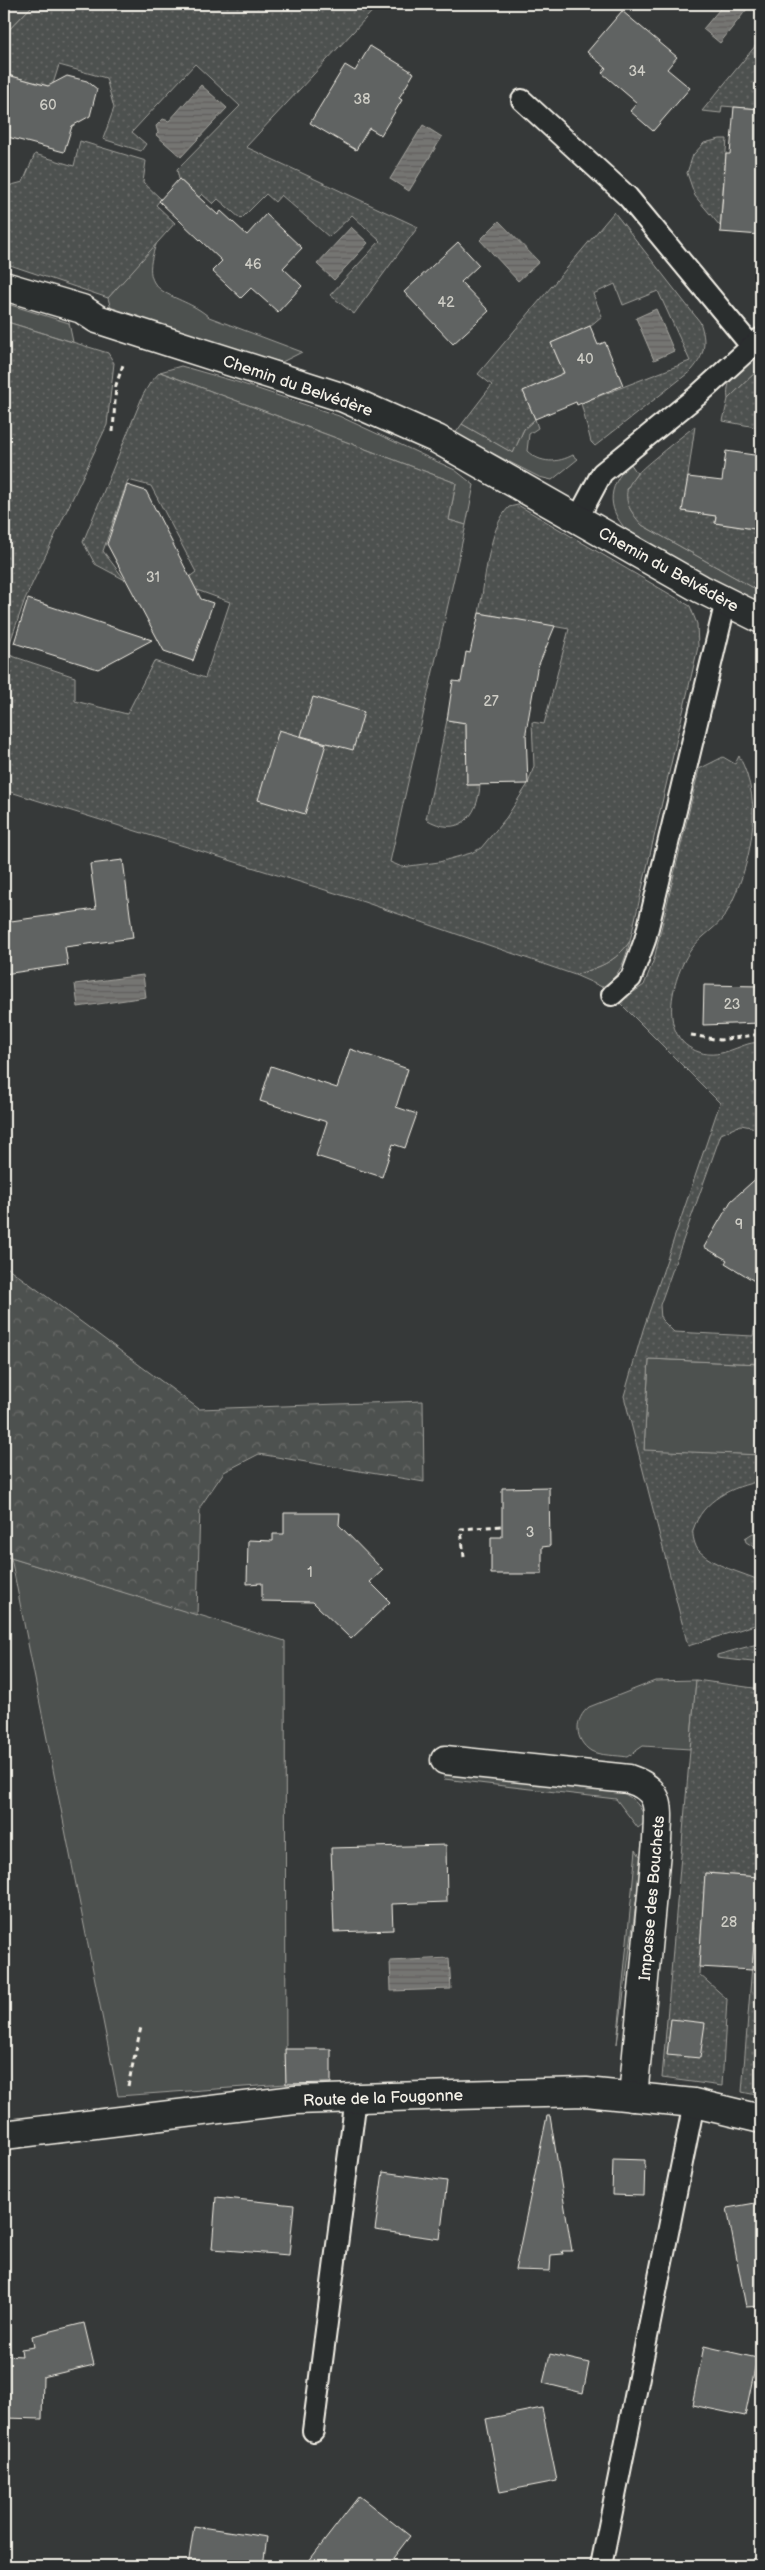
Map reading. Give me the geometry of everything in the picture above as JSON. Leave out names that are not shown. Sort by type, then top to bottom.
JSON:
[{"type":"street","name":"Chemin du Belvédère","points":[[4,286],[82,309],[97,318],[344,398],[437,439],[761,619]]},
{"type":"street","name":"Impasse des Bouchets","points":[[445,1760],[628,1779],[647,1786],[654,1795],[658,1804],[657,1842],[633,2097]]},
{"type":"street","name":"Route de la Fougonne","points":[[4,2135],[295,2100],[586,2092],[694,2103],[761,2119]]},
{"type":"lane","points":[[522,100],[628,196],[757,343],[698,396],[602,473],[578,518]]},
{"type":"lane","points":[[612,995],[631,978],[645,940],[726,601]]},
{"type":"lane","points":[[313,2430],[356,2098]]},
{"type":"lane","points":[[602,2566],[694,2103]]},
{"type":"path","points":[[113,432],[116,385],[134,330]]},
{"type":"path","points":[[691,1035],[720,1040],[761,1034]]},
{"type":"path","points":[[464,1557],[461,1530],[502,1526]]},
{"type":"path","points":[[126,2119],[126,2095],[140,2027]]},
{"type":"green space","points":[[4,4],[34,4],[4,35]]},
{"type":"green space","points":[[34,4],[379,4],[246,147],[418,227],[354,314],[330,295],[380,241],[352,215],[329,237],[281,195],[275,202],[266,194],[241,219],[218,199],[213,204],[202,194],[199,197],[179,179],[177,170],[240,106],[195,64],[132,132],[146,144],[141,151],[103,139],[114,108],[106,78],[59,65],[52,87],[4,74],[4,35]]},
{"type":"green space","points":[[761,39],[761,109],[722,106],[721,113],[702,111]]},
{"type":"green space","points":[[727,139],[720,226],[695,196],[687,173],[693,155],[704,143]]},
{"type":"green space","points":[[80,141],[146,161],[143,182],[161,199],[156,205],[175,223],[108,298],[4,263],[4,187],[23,182],[35,154],[74,166]]},
{"type":"green space","points":[[614,212],[700,322],[704,336],[704,348],[700,359],[692,370],[595,446],[591,442],[581,403],[690,361],[658,291],[623,305],[615,284],[593,294],[602,316],[590,326],[551,343],[564,373],[523,391],[535,419],[524,429],[513,453],[462,424],[492,385],[478,374]]},
{"type":"green space","points":[[157,242],[151,261],[151,274],[155,284],[163,291],[197,308],[209,317],[302,352],[282,362],[267,359],[111,309],[108,298]]},
{"type":"green space","points":[[4,303],[69,323],[73,342],[4,321]]},
{"type":"green space","points":[[4,321],[108,353],[114,363],[107,425],[25,599],[6,654],[75,677],[75,701],[127,714],[154,661],[205,678],[230,602],[180,584],[196,572],[151,486],[128,480],[103,551],[125,580],[95,564],[83,542],[143,395],[150,383],[160,372],[456,483],[449,520],[466,525],[390,862],[402,867],[439,862],[471,853],[481,848],[506,818],[528,784],[534,766],[532,722],[544,724],[569,629],[479,613],[492,542],[496,528],[509,507],[518,505],[690,606],[697,624],[698,647],[630,941],[618,954],[599,967],[575,975],[364,902],[4,790]]},
{"type":"green space","points":[[761,349],[761,367],[728,399],[729,383],[732,377],[742,365]]},
{"type":"green space","points":[[181,366],[237,382],[339,416],[455,470],[474,485],[466,525],[449,520],[456,483],[160,372]]},
{"type":"green space","points":[[761,367],[761,428],[723,421],[728,399]]},
{"type":"green space","points":[[535,419],[538,428],[529,434],[527,451],[538,458],[550,461],[561,460],[573,455],[578,459],[552,480],[539,477],[455,434],[462,424],[513,453],[524,429]]},
{"type":"green space","points":[[695,426],[683,511],[716,516],[715,523],[761,530],[761,592],[642,525],[628,505],[628,488],[632,481],[646,466]]},
{"type":"green space","points":[[630,463],[637,473],[627,489],[630,509],[642,525],[761,592],[761,599],[747,599],[631,535],[617,517],[612,500],[616,482]]},
{"type":"green space","points":[[447,720],[466,723],[467,785],[480,785],[475,807],[470,815],[457,825],[448,826],[426,819]]},
{"type":"green space","points":[[739,756],[747,775],[753,814],[752,835],[743,875],[724,917],[694,946],[683,963],[673,992],[672,1007],[673,1022],[677,1034],[686,1045],[699,1052],[717,1054],[748,1044],[761,1043],[761,1129],[741,1125],[721,1134],[660,1305],[661,1319],[674,1332],[753,1336],[761,1291],[761,1364],[649,1359],[644,1450],[761,1455],[761,1481],[729,1491],[711,1502],[698,1519],[693,1532],[696,1547],[705,1557],[761,1581],[761,1623],[688,1646],[624,1396],[643,1330],[720,1103],[619,1002],[644,985],[654,959],[699,769],[723,757],[735,764]]},
{"type":"green space","points":[[630,941],[624,961],[617,973],[602,987],[575,975],[606,963]]},
{"type":"green space","points":[[4,1265],[199,1409],[423,1401],[424,1482],[259,1454],[224,1472],[200,1507],[197,1615],[4,1556]]},
{"type":"green space","points":[[649,1359],[761,1364],[761,1455],[644,1451]]},
{"type":"green space","points":[[753,1533],[761,1535],[761,1551],[746,1542],[745,1538]]},
{"type":"green space","points":[[11,1558],[285,1641],[286,2084],[118,2096]]},
{"type":"green space","points":[[761,1643],[761,1663],[717,1658],[717,1655]]},
{"type":"green space","points":[[696,1680],[690,1749],[643,1746],[627,1757],[595,1753],[581,1741],[578,1729],[579,1723],[584,1712],[589,1707],[655,1681]]},
{"type":"green space","points":[[696,1680],[761,1689],[761,2096],[742,2092],[759,1877],[705,1873],[699,1974],[727,1999],[722,2086],[662,2078]]},
{"type":"green space","points":[[444,1770],[616,1790],[634,1800],[645,1817],[643,1824],[638,1828],[616,1799],[444,1779]]},
{"type":"green space","points":[[636,1850],[642,1859],[617,2044]]},
{"type":"shaded area","points":[[724,4],[751,4],[720,43],[703,29]]},
{"type":"shaded area","points":[[201,85],[227,108],[181,157],[156,135],[158,133],[156,126],[163,119],[169,121]]},
{"type":"shaded area","points":[[423,125],[442,137],[409,191],[390,179]]},
{"type":"shaded area","points":[[499,221],[539,262],[518,281],[480,240]]},
{"type":"shaded area","points":[[351,227],[368,243],[334,280],[317,264]]},
{"type":"shaded area","points":[[656,309],[674,351],[654,360],[636,318]]},
{"type":"shaded area","points":[[143,975],[146,997],[78,1007],[75,984]]},
{"type":"shaded area","points":[[449,1958],[451,1989],[391,1991],[390,1961]]},
{"type":"building","points":[[622,11],[677,57],[667,69],[690,88],[653,131],[630,111],[637,103],[602,73],[606,68],[587,52]]},
{"type":"building","points":[[370,46],[414,73],[399,98],[402,100],[381,135],[369,128],[356,150],[310,123],[345,65],[355,71]]},
{"type":"building","points":[[4,74],[48,86],[67,76],[87,81],[97,89],[90,116],[72,126],[64,152],[4,136]]},
{"type":"building","points":[[734,107],[761,109],[761,235],[720,232],[726,154],[730,154]]},
{"type":"building","points":[[179,179],[218,215],[221,211],[247,235],[266,214],[302,248],[283,268],[302,286],[278,312],[251,288],[241,298],[212,271],[222,261],[159,201]]},
{"type":"building","points":[[458,242],[479,265],[461,282],[489,311],[453,344],[404,292]]},
{"type":"building","points":[[590,326],[598,345],[605,342],[623,385],[577,405],[576,402],[535,419],[523,391],[564,373],[551,343]]},
{"type":"building","points":[[726,451],[761,456],[761,530],[715,523],[716,516],[682,511],[688,477],[722,481]]},
{"type":"building","points":[[127,485],[146,491],[201,599],[213,603],[193,661],[164,651],[107,544]]},
{"type":"building","points":[[28,599],[152,640],[98,669],[14,643]]},
{"type":"building","points":[[479,613],[555,626],[537,669],[526,732],[528,784],[467,785],[466,723],[447,720],[453,681],[461,682],[466,652],[470,653]]},
{"type":"building","points":[[313,697],[364,712],[353,750],[301,736]]},
{"type":"building","points":[[279,730],[326,744],[305,814],[258,800]]},
{"type":"building","points":[[123,860],[133,938],[65,947],[68,965],[4,974],[4,922],[96,909],[90,864]]},
{"type":"building","points":[[704,985],[761,986],[761,1023],[703,1025]]},
{"type":"building","points":[[350,1049],[408,1069],[396,1107],[417,1114],[405,1148],[393,1144],[382,1177],[316,1156],[327,1122],[260,1101],[271,1066],[337,1088]]},
{"type":"building","points":[[761,1174],[761,1285],[725,1263],[727,1260],[704,1247],[731,1201]]},
{"type":"building","points":[[549,1487],[550,1546],[542,1547],[542,1574],[491,1574],[491,1537],[502,1537],[502,1488]]},
{"type":"building","points":[[284,1513],[340,1513],[339,1525],[383,1570],[370,1582],[390,1602],[351,1639],[313,1602],[262,1601],[262,1583],[247,1584],[248,1540],[273,1541],[273,1534],[284,1534]]},
{"type":"building","points":[[446,1845],[447,1902],[392,1904],[393,1930],[334,1932],[331,1848]]},
{"type":"building","points":[[705,1873],[759,1877],[752,1970],[699,1967]]},
{"type":"building","points":[[671,2019],[705,2023],[700,2058],[667,2055]]},
{"type":"building","points":[[285,2049],[331,2049],[331,2083],[286,2084]]},
{"type":"building","points":[[547,2116],[550,2116],[572,2251],[562,2251],[563,2254],[551,2255],[550,2271],[515,2270]]},
{"type":"building","points":[[613,2159],[645,2160],[644,2196],[612,2195]]},
{"type":"building","points":[[383,2172],[447,2181],[440,2239],[375,2230]]},
{"type":"building","points":[[216,2197],[294,2205],[289,2255],[212,2249]]},
{"type":"building","points":[[761,2202],[761,2306],[746,2307],[727,2208]]},
{"type":"building","points":[[84,2323],[94,2365],[43,2377],[42,2419],[4,2418],[4,2355],[22,2356],[21,2349],[34,2347],[32,2336]]},
{"type":"building","points":[[704,2346],[757,2358],[745,2416],[692,2405]]},
{"type":"building","points":[[550,2354],[589,2363],[583,2393],[543,2383]]},
{"type":"building","points":[[542,2408],[557,2481],[500,2492],[486,2419]]},
{"type":"building","points":[[359,2496],[410,2536],[387,2566],[305,2566]]},
{"type":"building","points":[[194,2526],[267,2537],[263,2566],[188,2566]]}]
